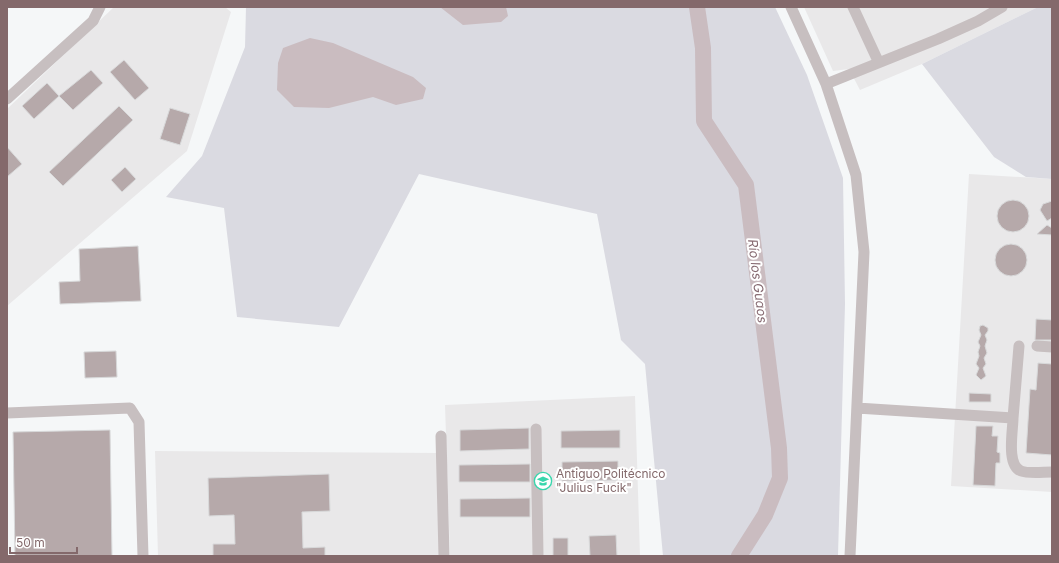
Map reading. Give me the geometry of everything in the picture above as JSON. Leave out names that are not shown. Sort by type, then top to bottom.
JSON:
[{"type":"street","points":[[7,99],[93,21],[100,7]]},
{"type":"street","points":[[791,7],[826,84],[856,175],[864,252],[850,556]]},
{"type":"street","points":[[853,7],[878,61]]},
{"type":"street","points":[[826,84],[878,61],[978,21],[1002,7]]},
{"type":"street","points":[[1019,346],[1011,458],[1014,466],[1021,471],[1052,472]]},
{"type":"street","points":[[1037,346],[1052,347]]},
{"type":"street","points":[[7,413],[130,408],[139,422],[143,556]]},
{"type":"street","points":[[857,408],[1013,418]]},
{"type":"street","points":[[536,429],[538,556]]},
{"type":"street","points":[[441,436],[444,556]]},
{"type":"shaded area","points":[[114,7],[225,7],[231,12],[187,151],[7,306],[7,109]]},
{"type":"shaded area","points":[[246,7],[775,7],[807,75],[843,178],[845,304],[838,556],[663,556],[645,364],[621,340],[597,214],[419,174],[339,327],[237,317],[224,208],[166,197],[202,156],[245,47]]},
{"type":"shaded area","points":[[440,7],[506,7],[508,16],[501,22],[463,25]]},
{"type":"shaded area","points":[[804,7],[1038,7],[922,64],[860,90],[849,69],[833,71]]},
{"type":"shaded area","points":[[1038,7],[1052,7],[1052,179],[1026,177],[994,157],[922,64]]},
{"type":"shaded area","points":[[310,38],[333,43],[413,77],[426,88],[423,99],[396,105],[373,97],[329,108],[294,107],[277,90],[278,63],[283,48]]},
{"type":"shaded area","points":[[969,174],[1052,179],[1052,492],[951,486]]},
{"type":"shaded area","name":"Antiguo Politécnico \"Julius Fucik\"","points":[[635,396],[640,556],[450,556],[445,405]]},
{"type":"shaded area","points":[[155,451],[439,453],[441,556],[158,556]]},
{"type":"building","points":[[124,60],[149,88],[135,100],[110,72]]},
{"type":"building","points":[[91,70],[103,83],[73,110],[59,96]]},
{"type":"building","points":[[47,83],[59,96],[34,119],[22,106]]},
{"type":"building","points":[[119,106],[133,120],[63,186],[49,172]]},
{"type":"building","points":[[170,108],[190,114],[180,145],[160,139]]},
{"type":"building","points":[[7,147],[22,164],[7,177]]},
{"type":"building","points":[[125,167],[136,179],[122,192],[111,180]]},
{"type":"building","points":[[1013,200],[1024,205],[1029,216],[1024,227],[1013,232],[1002,227],[997,216],[1002,205]]},
{"type":"building","points":[[1052,201],[1052,218],[1047,221],[1040,210],[1043,204]]},
{"type":"building","points":[[1047,225],[1052,228],[1052,235],[1037,234]]},
{"type":"building","points":[[1011,244],[1022,249],[1027,260],[1022,271],[1011,276],[1000,271],[995,260],[1000,249]]},
{"type":"building","points":[[138,246],[141,301],[60,304],[59,282],[80,281],[79,249]]},
{"type":"building","points":[[1036,319],[1052,320],[1052,340],[1035,340]]},
{"type":"building","points":[[983,325],[988,328],[988,331],[985,335],[987,340],[985,346],[987,353],[984,358],[986,364],[983,368],[986,376],[981,380],[976,375],[979,368],[976,364],[980,346],[978,342],[981,335],[979,330],[980,326]]},
{"type":"building","points":[[116,351],[117,377],[85,378],[84,352]]},
{"type":"building","points":[[1038,363],[1052,364],[1052,455],[1026,453],[1030,389],[1036,390]]},
{"type":"building","points":[[969,393],[991,394],[991,402],[969,402]]},
{"type":"building","points":[[976,426],[993,426],[992,436],[998,436],[997,452],[1000,453],[1000,463],[996,463],[995,486],[973,485]]},
{"type":"building","points":[[529,428],[529,449],[460,451],[460,430]]},
{"type":"building","points":[[110,430],[112,556],[15,556],[13,432]]},
{"type":"building","points":[[620,430],[620,448],[561,448],[561,431]]},
{"type":"building","points":[[618,461],[618,480],[562,481],[562,462]]},
{"type":"building","points":[[530,464],[530,482],[459,482],[459,465]]},
{"type":"building","points":[[329,474],[330,511],[302,512],[303,548],[325,547],[325,556],[213,556],[213,544],[235,544],[234,515],[209,516],[208,478]]},
{"type":"building","points":[[530,498],[530,517],[460,517],[460,499]]},
{"type":"building","points":[[616,535],[617,556],[590,556],[589,536]]},
{"type":"building","points":[[553,538],[568,538],[568,556],[553,556]]},
{"type":"waterway","name":"Río los Guaos","points":[[697,7],[703,48],[704,121],[746,185],[779,448],[780,478],[765,515],[739,556]]},
{"type":"place","name":"Antiguo Politécnico \"Julius Fucik\"","points":[[543,481]]}]
